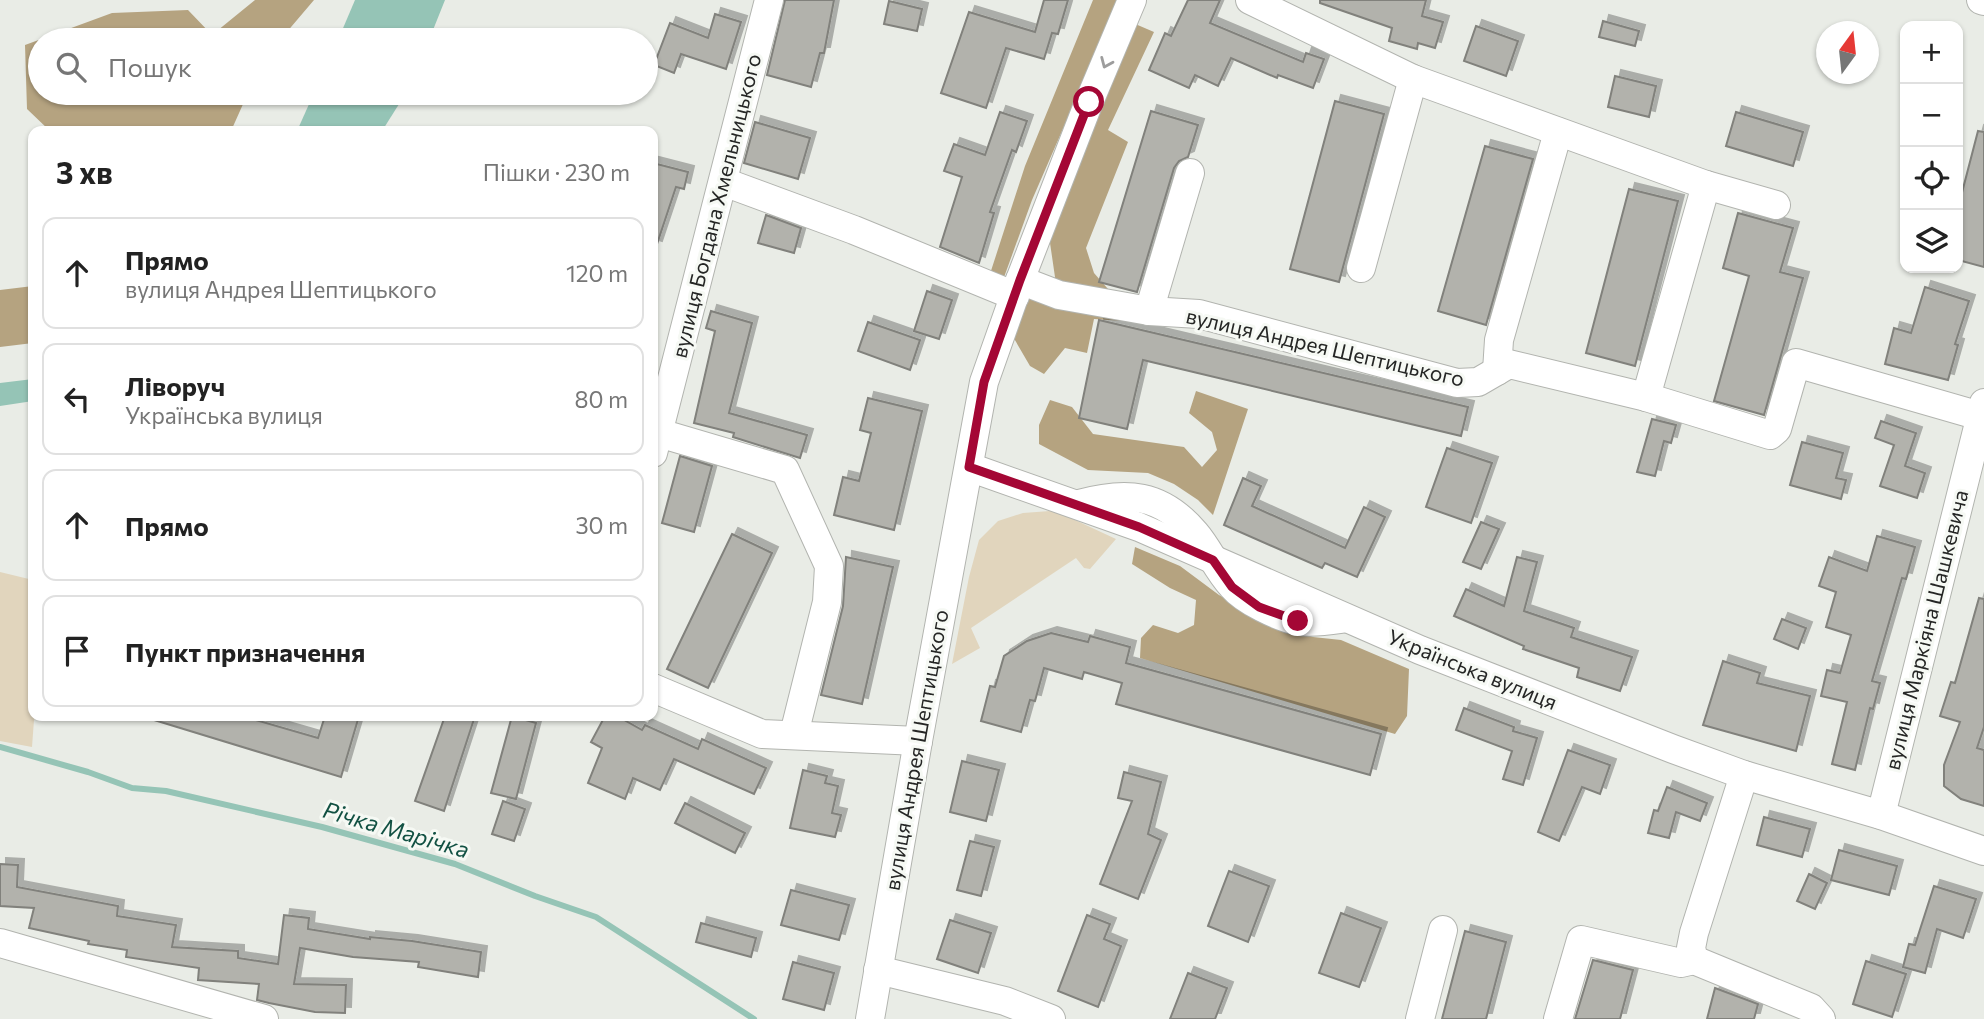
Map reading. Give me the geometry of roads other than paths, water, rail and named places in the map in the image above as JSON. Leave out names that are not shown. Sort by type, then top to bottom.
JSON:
[{"type":"street","name":"вулиця Богдана Хмельницького","points":[[658,435],[769,0]]},
{"type":"street","name":"вулиця Андрея Шептицького","points":[[870,1019],[984,382],[1089,102],[1132,0]]},
{"type":"street","points":[[1250,0],[1413,79],[1706,185],[1776,205]]},
{"type":"street","points":[[1361,268],[1413,79]]},
{"type":"street","points":[[1497,371],[1499,340],[1558,132]]},
{"type":"street","points":[[1149,310],[1190,173]]},
{"type":"street","points":[[724,182],[1018,288]]},
{"type":"street","points":[[1646,397],[1706,185]]},
{"type":"street","name":"вулиця Андрея Шептицького","points":[[1018,288],[1149,310],[1199,314],[1457,383],[1478,382],[1509,364],[1646,397],[1770,435],[1777,429],[1796,363],[1982,410]]},
{"type":"street","name":"вулиця Маркіяна Шашкевича","points":[[1881,815],[1982,410]]},
{"type":"street","points":[[658,443],[785,470],[829,566],[827,602],[794,734]]},
{"type":"street","name":"Українська вулиця","points":[[969,467],[1139,527],[1433,655],[1744,775],[1881,815],[1984,851]]},
{"type":"street","points":[[658,690],[762,734],[918,741]]},
{"type":"street","points":[[1694,960],[1691,948],[1693,933],[1744,775]]},
{"type":"street","points":[[1420,1019],[1443,930]]},
{"type":"street","points":[[1558,1019],[1581,940],[1681,963],[1694,960],[1794,1000],[1811,1008],[1821,1019]]},
{"type":"street","points":[[0,943],[264,1019]]},
{"type":"street","points":[[878,970],[1005,1001],[1051,1019]]},
{"type":"waterway","name":"Річка Марічка","points":[[0,747],[88,772],[132,788],[166,791],[322,827],[455,864],[596,917],[754,1019]]}]
